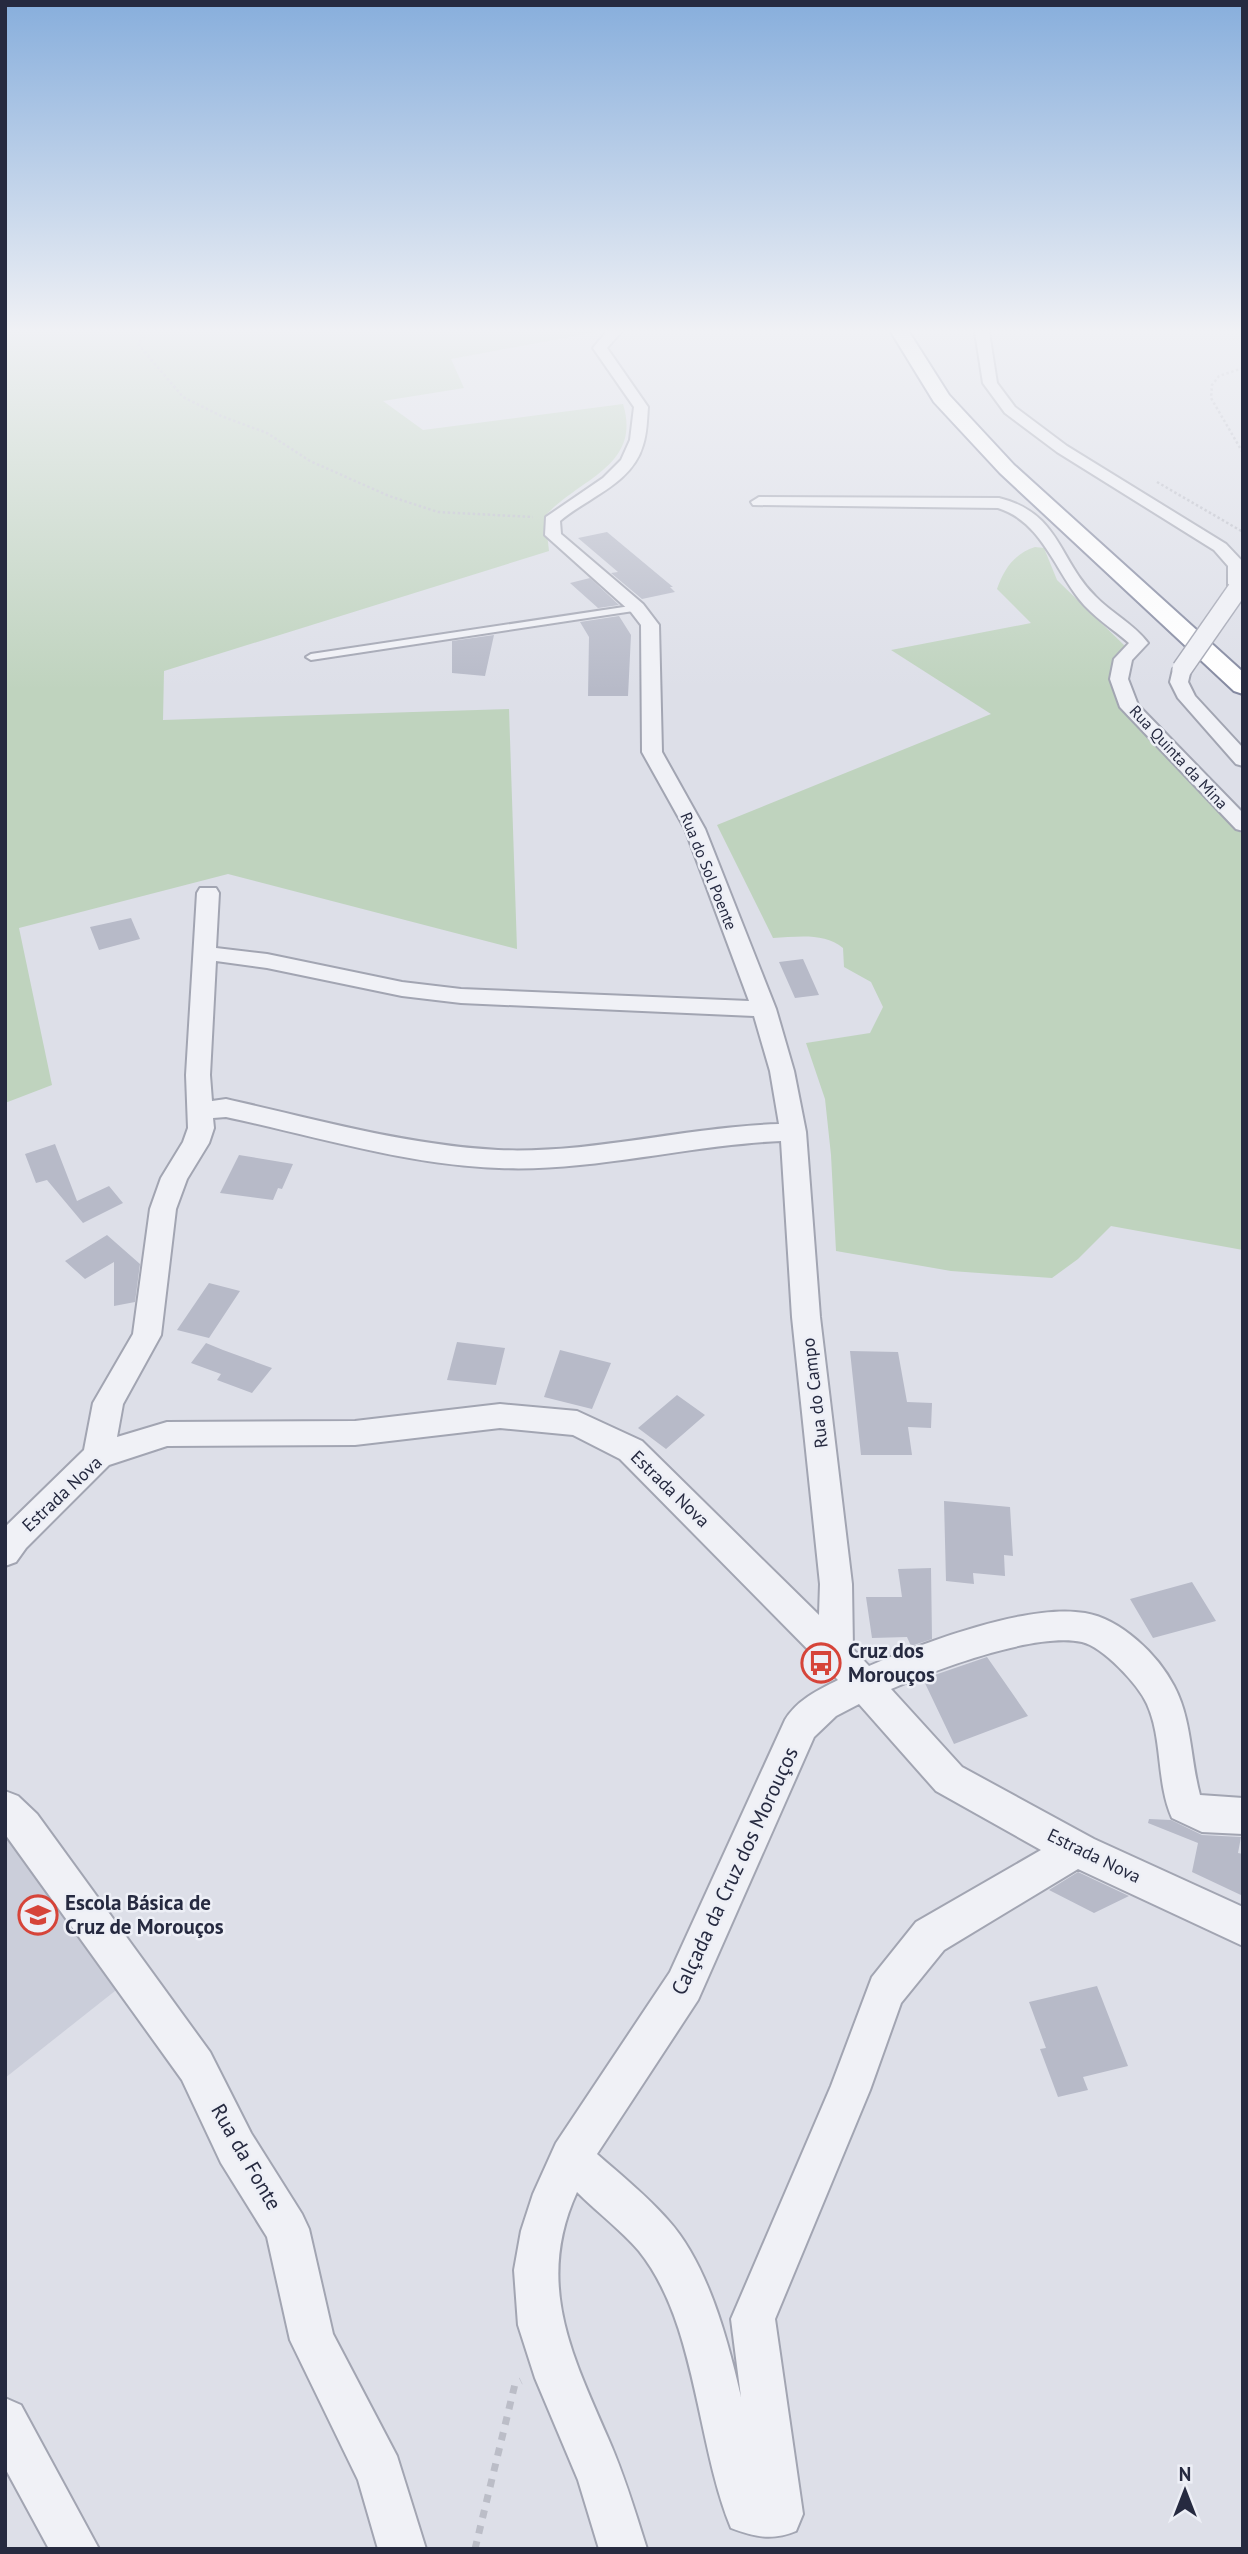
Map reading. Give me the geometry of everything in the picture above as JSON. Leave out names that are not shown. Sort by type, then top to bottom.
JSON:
[{"type":"highway","points":[[990,451],[1048,509],[1243,686]]},
{"type":"highway","points":[[1013,451],[1025,466],[1172,592]]},
{"type":"highway","points":[[1194,610],[1243,658]]},
{"type":"street","points":[[552,520],[565,508],[616,476],[633,451]]},
{"type":"street","points":[[1066,451],[1220,547],[1237,561],[1237,590],[1182,669],[1179,682],[1187,698],[1243,760]]},
{"type":"street","name":"Rua Quinta da Mina","points":[[760,502],[999,503],[1021,510],[1048,538],[1087,598],[1139,643],[1123,659],[1119,679],[1129,707],[1243,825]]},
{"type":"street","name":"Rua do Sol Poente","points":[[552,520],[554,535],[637,608],[651,631],[652,751],[695,829],[764,1009],[782,1071],[793,1132]]},
{"type":"street","points":[[98,1457],[108,1403],[147,1335],[163,1209],[174,1178],[196,1143],[201,1128],[198,1075],[208,893]]},
{"type":"street","points":[[205,953],[267,961],[402,989],[461,996],[764,1009]]},
{"type":"street","points":[[200,1110],[237,1110],[412,1149],[498,1159],[549,1158],[793,1132]]},
{"type":"street","name":"Rua do Campo","points":[[793,1132],[806,1317],[836,1584],[836,1654]]},
{"type":"street","name":"Estrada Nova","points":[[5,1552],[15,1538],[98,1457],[167,1434],[355,1433],[500,1416],[577,1423],[631,1450],[836,1654],[949,1779],[1077,1849],[1243,1927]]},
{"type":"street","name":"Calçada da Cruz dos Morouços","points":[[622,2549],[602,2480],[543,2341],[536,2308],[536,2267],[549,2203],[571,2158],[682,1991],[769,1794],[805,1720],[832,1699],[862,1684],[1005,1634],[1062,1625],[1085,1627],[1117,1645],[1154,1683],[1170,1717],[1185,1806],[1202,1814],[1243,1816]]},
{"type":"street","name":"Rua da Fonte","points":[[5,1808],[24,1826],[196,2066],[236,2148],[287,2229],[312,2340],[380,2473],[402,2549]]},
{"type":"street","points":[[571,2158],[653,2236],[682,2280],[709,2357],[729,2445],[748,2511],[779,2514],[753,2319],[845,2103],[886,1991],[930,1936],[1077,1849]]},
{"type":"street","points":[[5,2421],[75,2549]]},
{"type":"lane","points":[[311,657],[637,608]]},
{"type":"path","points":[[295,451],[310,461],[389,496],[438,512],[509,514],[552,520]]},
{"type":"path","points":[[475,2549],[514,2384],[526,2379],[530,2389]]},
{"type":"shaded area","name":"Escola Básica de Cruz de Morouços","points":[[15,1834],[120,1987],[5,2078],[5,1843]]},
{"type":"green space","points":[[5,451],[619,451],[604,469],[545,516],[549,551],[164,671],[163,720],[509,709],[517,949],[228,874],[19,928],[52,1085],[5,1103]]},
{"type":"green space","points":[[1035,547],[1044,548],[1057,580],[1125,646],[1114,663],[1112,681],[1128,717],[1230,819],[1243,836],[1243,1250],[1111,1226],[1078,1259],[1052,1278],[951,1271],[836,1251],[825,1099],[806,1043],[870,1033],[883,1007],[871,982],[844,967],[843,948],[819,938],[773,938],[717,825],[991,714],[891,650],[1031,623],[997,589],[1011,563]]},
{"type":"building","points":[[607,532],[673,587],[670,587],[675,592],[642,599],[611,573],[618,572],[578,538]]},
{"type":"building","points":[[590,578],[619,605],[598,608],[570,583]]},
{"type":"building","points":[[619,616],[631,635],[628,696],[588,696],[589,637],[580,622]]},
{"type":"building","points":[[494,635],[485,676],[452,673],[452,641]]},
{"type":"building","points":[[131,918],[140,939],[99,950],[90,927]]},
{"type":"building","points":[[803,959],[819,995],[795,998],[779,962]]},
{"type":"building","points":[[55,1144],[77,1201],[109,1186],[123,1203],[83,1223],[47,1180],[36,1183],[25,1154]]},
{"type":"building","points":[[239,1155],[293,1164],[282,1189],[278,1188],[273,1200],[220,1193]]},
{"type":"building","points":[[107,1235],[140,1264],[135,1302],[114,1306],[114,1262],[85,1279],[65,1261]]},
{"type":"building","points":[[209,1283],[240,1291],[209,1338],[177,1330]]},
{"type":"building","points":[[457,1342],[505,1348],[496,1385],[447,1380]]},
{"type":"building","points":[[206,1343],[272,1368],[252,1393],[217,1380],[221,1374],[191,1363]]},
{"type":"building","points":[[560,1350],[611,1363],[592,1409],[544,1397]]},
{"type":"building","points":[[850,1351],[898,1352],[907,1402],[932,1403],[931,1428],[908,1427],[912,1455],[861,1455]]},
{"type":"building","points":[[677,1395],[705,1415],[666,1449],[638,1428]]},
{"type":"building","points":[[944,1501],[1010,1507],[1013,1556],[1004,1555],[1005,1576],[973,1573],[974,1584],[946,1581]]},
{"type":"building","points":[[931,1568],[932,1639],[911,1646],[907,1637],[872,1638],[866,1597],[902,1597],[898,1569]]},
{"type":"building","points":[[1192,1582],[1216,1621],[1153,1638],[1130,1599]]},
{"type":"building","points":[[987,1657],[1028,1716],[954,1744],[923,1679]]},
{"type":"building","points":[[1149,1819],[1171,1820],[1202,1835],[1241,1837],[1238,1853],[1243,1854],[1243,1896],[1192,1872],[1198,1843],[1148,1823]]},
{"type":"building","points":[[1078,1872],[1129,1896],[1094,1913],[1049,1890]]},
{"type":"building","points":[[1097,1986],[1128,2066],[1083,2077],[1088,2090],[1058,2097],[1040,2049],[1046,2048],[1029,2002]]},
{"type":"place","name":"Cruz dos Morouços","points":[[821,1663]]},
{"type":"place","name":"Escola Básica de Cruz de Morouços","points":[[38,1915]]}]
